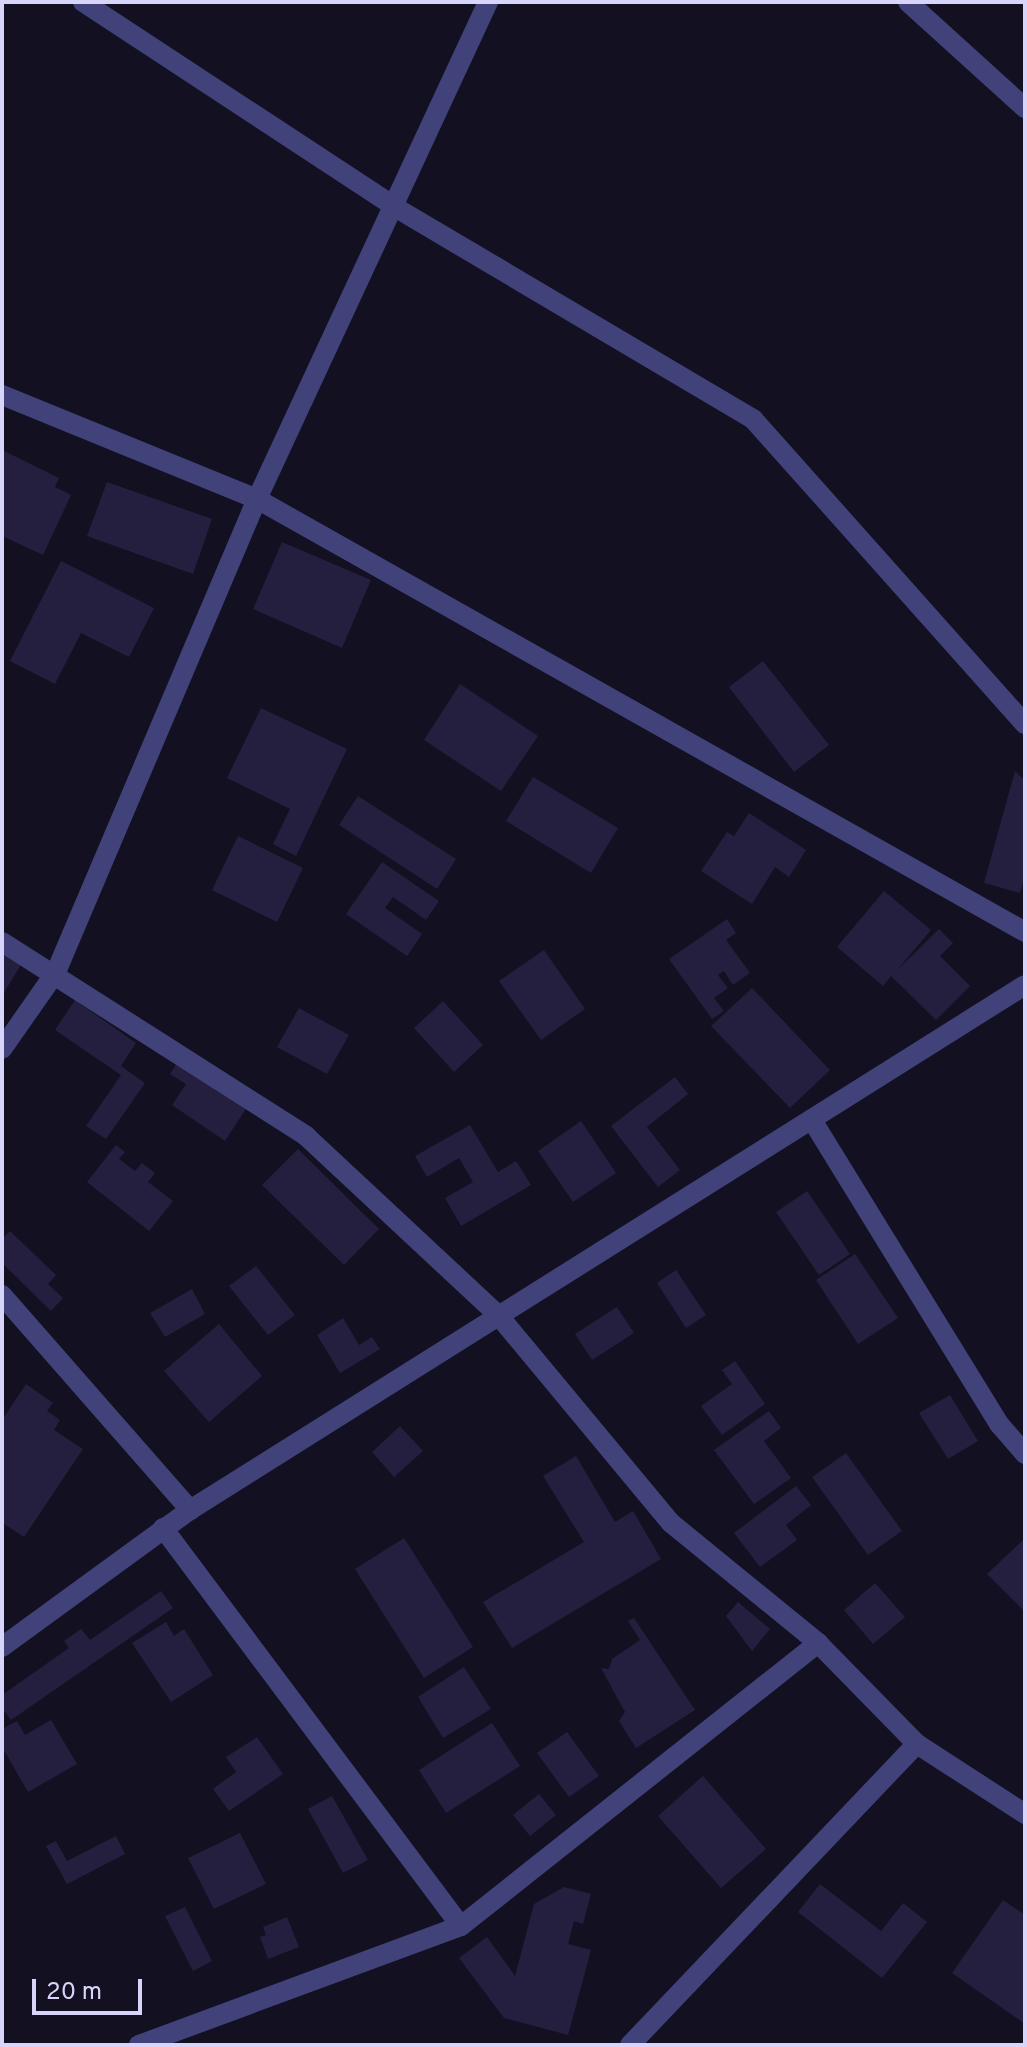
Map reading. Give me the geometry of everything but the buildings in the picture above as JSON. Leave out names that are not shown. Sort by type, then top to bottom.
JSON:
[{"type":"street","points":[[83,2],[393,206],[753,419],[1025,724]]},
{"type":"street","points":[[2,1049],[56,972],[257,499],[488,2]]},
{"type":"street","points":[[908,2],[1025,108]]},
{"type":"street","points":[[2,395],[257,499],[1025,932]]},
{"type":"street","points":[[2,942],[56,972],[306,1136],[499,1316],[671,1523],[818,1643],[917,1744],[1025,1814]]},
{"type":"street","points":[[2,1647],[190,1510],[1025,985]]},
{"type":"street","points":[[812,1120],[999,1424],[1025,1454]]},
{"type":"street","points":[[2,1295],[190,1510]]},
{"type":"street","points":[[163,1528],[461,1926]]},
{"type":"street","points":[[139,2045],[461,1926],[818,1643]]},
{"type":"street","points":[[630,2045],[917,1744]]}]
